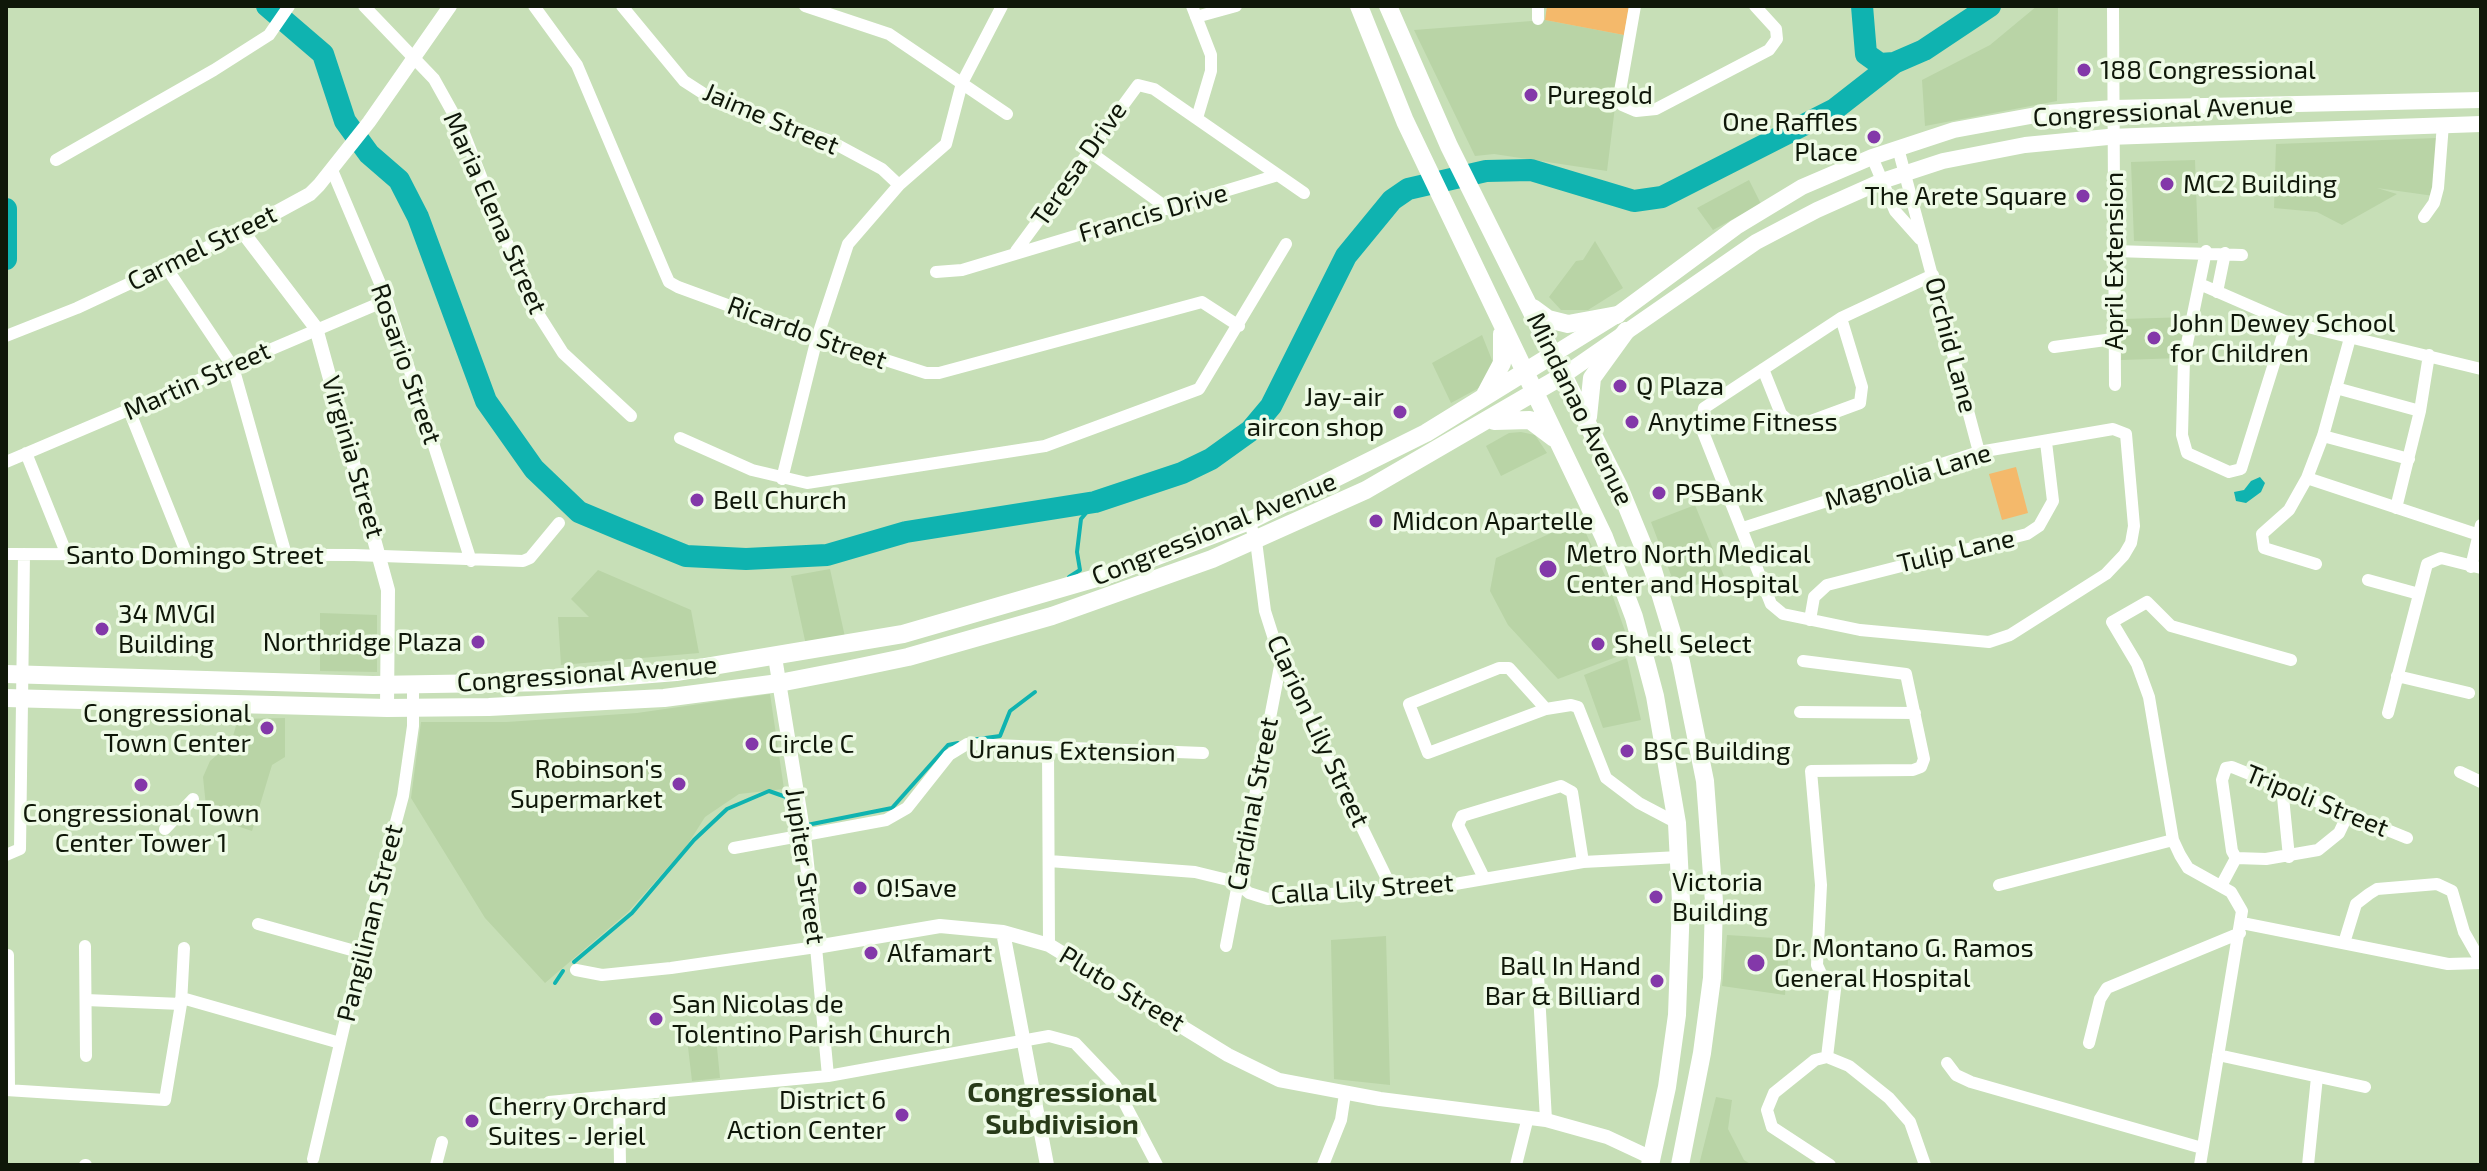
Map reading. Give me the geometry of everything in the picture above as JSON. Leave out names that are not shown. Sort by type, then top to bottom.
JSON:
[{"type":"main road","name":"Mindanao Avenue","points":[[1359,6],[1426,167],[1604,537],[1634,617],[1667,754],[1677,823],[1681,902],[1677,1015],[1651,1161]]},
{"type":"main road","name":"Mindanao Avenue","points":[[1391,13],[1477,204],[1554,354],[1637,528],[1681,662],[1705,781],[1714,902],[1712,978],[1700,1068],[1680,1165]]},
{"type":"main road","points":[[1367,28],[1391,13]]},
{"type":"main road","name":"Congressional Avenue","points":[[13,698],[413,709],[664,698],[779,683],[908,657],[1052,616],[1146,584],[1256,541],[1366,490],[1564,375],[1736,227],[1802,187],[1872,157],[1986,122],[2113,108],[2481,100]]},
{"type":"main road","name":"Congressional Avenue","points":[[13,674],[388,685],[553,682],[676,672],[903,634],[1110,574],[1249,521],[1371,462],[1479,402],[1554,354],[1621,323],[1756,242],[1817,210],[1905,173],[1996,150],[2114,136],[2481,124]]},
{"type":"main road","points":[[1529,305],[1548,319],[1568,324],[1621,323],[1592,378],[1587,405],[1589,428]]},
{"type":"main road","points":[[1479,402],[1494,383],[1502,363],[1499,319]]},
{"type":"main road","points":[[1484,424],[1511,418],[1530,420],[1546,430],[1562,449]]},
{"type":"main road","points":[[1681,902],[1714,902]]},
{"type":"street","points":[[56,160],[269,35],[289,6]]},
{"type":"street","name":"Maria Elena Street","points":[[364,6],[434,79],[463,131],[530,301],[563,353],[631,416]]},
{"type":"street","name":"Carmel Street","points":[[6,336],[166,267],[310,194],[369,122],[450,6]]},
{"type":"street","name":"Jaime Street","points":[[622,6],[684,81],[705,94],[830,141],[882,169],[899,185]]},
{"type":"street","points":[[805,6],[889,34],[1007,114]]},
{"type":"street","points":[[782,479],[817,338],[848,244],[899,185],[946,144],[962,83],[1002,6]]},
{"type":"street","points":[[1197,118],[1211,71],[1206,39],[1194,12],[1236,6]]},
{"type":"street","points":[[1635,6],[1619,97],[1622,105],[1636,111],[1656,109],[1769,50],[1777,39],[1776,29],[1755,6]]},
{"type":"street","name":"April Extension","points":[[2113,6],[2115,385]]},
{"type":"street","name":"Ricardo Street","points":[[538,7],[577,65],[669,282],[817,338],[898,365],[939,373],[1202,302],[1239,326]]},
{"type":"street","name":"Teresa Drive","points":[[1016,251],[1138,85],[1146,85],[1197,118],[1304,193]]},
{"type":"street","points":[[2424,217],[2434,203],[2438,188],[2443,124]]},
{"type":"street","name":"Orchid Lane","points":[[1898,148],[1979,452]]},
{"type":"street","points":[[1090,152],[1170,210]]},
{"type":"street","name":"Orchid Lane","points":[[1872,157],[1895,211],[1920,239]]},
{"type":"street","name":"Rosario Street","points":[[332,170],[387,300],[471,561]]},
{"type":"street","name":"Francis Drive","points":[[936,272],[962,270],[1016,251],[1170,210],[1278,175]]},
{"type":"street","name":"Virginia Street","points":[[242,231],[316,328],[388,590],[387,708]]},
{"type":"street","points":[[680,438],[732,463],[782,479],[820,482],[1045,446],[1199,389],[1286,244]]},
{"type":"street","points":[[2115,251],[2206,251],[2242,255]]},
{"type":"street","points":[[2206,251],[2202,285],[2184,358],[2182,435],[2187,453],[2229,472],[2241,469],[2287,322]]},
{"type":"street","points":[[2217,292],[2225,253]]},
{"type":"street","points":[[166,267],[233,367],[286,555]]},
{"type":"street","points":[[1810,620],[1783,614],[1771,604],[1701,427],[1701,416],[1704,408],[1841,318],[1933,275]]},
{"type":"street","points":[[2202,285],[2287,322],[2481,369]]},
{"type":"street","name":"Martin Street","points":[[6,462],[387,300]]},
{"type":"street","points":[[1763,369],[1781,414],[1791,423],[1803,424],[1860,403],[1862,387],[1841,318]]},
{"type":"street","points":[[2316,564],[2271,552],[2261,542],[2266,527],[2289,510],[2307,478],[2323,436],[2350,338]]},
{"type":"street","points":[[2054,347],[2113,339]]},
{"type":"street","points":[[2396,508],[2420,411],[2429,355]]},
{"type":"street","points":[[2336,388],[2420,411]]},
{"type":"street","points":[[129,410],[187,555]]},
{"type":"street","name":"Magnolia Lane","points":[[1743,528],[1979,452],[2122,430],[2126,434],[2134,526],[2131,543],[2106,574],[2010,635],[1989,642],[1860,630],[1810,620]]},
{"type":"street","points":[[2323,436],[2409,459]]},
{"type":"street","name":"Tulip Lane","points":[[1810,620],[1814,597],[1827,585],[2027,534],[2039,526],[2053,501],[2046,442]]},
{"type":"street","points":[[26,453],[67,555]]},
{"type":"street","points":[[2307,478],[2396,508],[2480,530],[2476,568],[2435,558],[2427,564],[2388,713]]},
{"type":"street","name":"Clarion Lily Street","points":[[1249,521],[1256,541],[1265,611],[1281,661],[1392,889]]},
{"type":"street","name":"Santo Domingo Street","points":[[6,554],[286,555],[471,561],[530,558],[559,523]]},
{"type":"street","points":[[6,855],[20,849],[12,795],[13,674],[24,554]]},
{"type":"street","points":[[2368,580],[2419,594]]},
{"type":"street","points":[[2200,1165],[2241,928],[2238,901],[2221,886],[2188,868],[2173,840],[2149,697],[2137,664],[2112,622],[2147,602],[2171,626],[2291,660]]},
{"type":"street","name":"Jupiter Street","points":[[775,657],[804,836],[828,1076]]},
{"type":"street","name":"Cardinal Street","points":[[1226,946],[1281,661]]},
{"type":"street","points":[[1803,661],[1906,674],[1924,759],[1921,767],[1913,770],[1811,771],[1820,878],[1817,965],[1823,978],[1836,981],[1827,1057]]},
{"type":"street","points":[[1546,709],[1509,668],[1499,668],[1409,704],[1428,753],[1546,709],[1578,707],[1606,778],[1639,803],[1677,823]]},
{"type":"street","points":[[2397,676],[2469,693]]},
{"type":"street","name":"Pangilinan Street","points":[[313,1159],[403,796],[413,685]]},
{"type":"street","points":[[1800,712],[1915,713]]},
{"type":"street","name":"Uranus Extension","points":[[734,848],[860,827],[907,808],[949,755],[962,745],[1203,753]]},
{"type":"street","points":[[1048,747],[1049,945]]},
{"type":"street","name":"Tripoli Street","points":[[2236,858],[2232,851],[2223,790],[2226,768],[2240,769],[2407,838]]},
{"type":"street","points":[[2460,772],[2481,782]]},
{"type":"street","points":[[1484,878],[1458,825],[1462,816],[1561,786],[1572,792],[1583,862]]},
{"type":"street","points":[[2286,789],[2283,797],[2289,857]]},
{"type":"street","points":[[165,829],[193,799]]},
{"type":"street","points":[[2221,886],[2236,858],[2251,861],[2289,857],[2331,843],[2348,814]]},
{"type":"street","points":[[1999,885],[2173,840]]},
{"type":"street","name":"Calla Lily Street","points":[[1049,861],[1195,872],[1236,882],[1249,893],[1268,899],[1392,889],[1583,862],[1679,857]]},
{"type":"street","points":[[2089,1043],[2100,999],[2107,988],[2241,928],[2344,943],[2448,964],[2481,963],[2464,932],[2452,891],[2437,884],[2377,889],[2369,894],[2356,904],[2344,943]]},
{"type":"street","points":[[258,924],[362,953]]},
{"type":"street","name":"Pluto Street","points":[[576,970],[602,975],[671,968],[940,926],[1003,932],[1049,945],[1256,1071],[1279,1080],[1345,1094],[1546,1120],[1607,1137],[1651,1161]]},
{"type":"street","points":[[1003,932],[1047,1165]]},
{"type":"street","points":[[85,946],[86,1056]]},
{"type":"street","points":[[8,955],[8,1089],[165,1100],[182,1001],[184,948]]},
{"type":"street","points":[[1537,957],[1546,1120]]},
{"type":"street","points":[[86,1000],[182,1001],[340,1043]]},
{"type":"street","points":[[549,1102],[828,1076],[1049,1036],[1075,1043],[1115,1085],[1157,1165]]},
{"type":"street","points":[[2218,1055],[2365,1087]]},
{"type":"street","points":[[1830,1165],[1772,1127],[1767,1110],[1774,1093],[1815,1060],[1827,1057],[1849,1066],[1889,1098],[1910,1122],[1925,1165]]},
{"type":"street","points":[[1947,1063],[1956,1075],[1971,1082],[2202,1148]]},
{"type":"street","points":[[2308,1165],[2317,1077]]},
{"type":"street","points":[[1323,1165],[1341,1120],[1345,1094]]},
{"type":"street","points":[[619,1096],[620,1165]]},
{"type":"street","points":[[1516,1165],[1528,1117]]},
{"type":"street","points":[[436,1165],[442,1142]]},
{"type":"shaded area","points":[[1547,6],[1629,6],[1624,35],[1545,20]]},
{"type":"shaded area","points":[[2037,6],[2058,6],[2057,101],[1925,126],[1922,80],[1990,45]]},
{"type":"shaded area","name":"Puregold","points":[[1545,20],[1624,35],[1607,171],[1494,154],[1475,156],[1414,30]]},
{"type":"shaded area","points":[[2437,138],[2434,196],[2377,188],[2397,194],[2342,225],[2317,212],[2274,208],[2276,144]]},
{"type":"shaded area","points":[[2195,160],[2198,243],[2134,241],[2131,162]]},
{"type":"shaded area","points":[[1749,180],[1761,204],[1713,230],[1697,208]]},
{"type":"shaded area","points":[[1595,241],[1623,288],[1588,310],[1561,310],[1549,297],[1576,261],[1583,260]]},
{"type":"shaded area","name":"John Dewey School for Children","points":[[2189,317],[2182,358],[2121,360],[2123,319]]},
{"type":"shaded area","points":[[1482,335],[1494,365],[1488,383],[1451,403],[1432,363]]},
{"type":"shaded area","points":[[1509,433],[1535,435],[1547,453],[1501,476],[1486,446]]},
{"type":"shaded area","points":[[2016,467],[2028,513],[2002,520],[1989,474]]},
{"type":"shaded area","points":[[1695,505],[1724,576],[1677,591],[1651,522]]},
{"type":"shaded area","points":[[1580,520],[1607,580],[1632,651],[1558,679],[1508,625],[1490,591],[1496,558]]},
{"type":"shaded area","points":[[830,569],[845,637],[806,645],[791,576]]},
{"type":"shaded area","points":[[598,570],[691,610],[699,653],[561,665],[558,617],[589,617],[571,599]]},
{"type":"shaded area","points":[[320,613],[377,615],[377,672],[320,671]]},
{"type":"shaded area","points":[[1627,658],[1641,720],[1603,728],[1584,675]]},
{"type":"shaded area","points":[[770,694],[784,789],[739,794],[705,817],[686,847],[628,912],[545,983],[485,918],[411,798],[421,722],[507,722],[637,713]]},
{"type":"shaded area","name":"Congressional Town Center","points":[[285,718],[285,757],[272,765],[252,831],[207,816],[203,777],[210,761],[231,743],[238,719]]},
{"type":"shaded area","name":"Dr. Montano G. Ramos General Hospital","points":[[1727,935],[1790,939],[1785,995],[1722,986]]},
{"type":"shaded area","points":[[1386,936],[1390,1085],[1334,1079],[1331,940]]},
{"type":"shaded area","points":[[715,1027],[720,1078],[692,1081],[686,1030]]},
{"type":"shaded area","points":[[1716,1097],[1732,1100],[1728,1129],[1744,1160],[1752,1165],[1699,1165]]},
{"type":"water","points":[[2260,477],[2265,483],[2261,492],[2246,503],[2236,501],[2234,492],[2244,490],[2251,481]]},
{"type":"waterway","points":[[267,6],[323,54],[345,121],[369,154],[399,180],[418,217],[486,401],[534,469],[579,512],[686,556],[746,559],[827,555],[906,532],[1095,502],[1182,473],[1211,459],[1250,431],[1271,406],[1346,256],[1392,200],[1408,189],[1486,171],[1531,170],[1634,201],[1662,197],[1835,109],[1894,63]]},
{"type":"waterway","points":[[1862,6],[1866,54],[1880,64],[1894,63],[1924,50],[1990,6]]},
{"type":"waterway","points":[[6,209],[6,259]]},
{"type":"waterway","points":[[1069,577],[1080,570],[1077,552],[1081,519],[1095,502]]},
{"type":"waterway","points":[[971,740],[1000,736],[1010,711],[1035,692]]},
{"type":"waterway","points":[[807,825],[892,808],[948,745],[958,743]]},
{"type":"waterway","points":[[574,962],[632,913],[694,840],[727,809],[769,791],[786,797],[791,827]]},
{"type":"waterway","points":[[555,983],[563,971]]},
{"type":"place","name":"188 Congressional","points":[[2084,70]]},
{"type":"place","name":"Puregold","points":[[1531,95]]},
{"type":"place","name":"One Raffles Place","points":[[1874,137]]},
{"type":"place","name":"MC2 Building","points":[[2167,184]]},
{"type":"place","name":"The Arete Square","points":[[2083,196]]},
{"type":"place","name":"John Dewey School for Children","points":[[2154,338]]},
{"type":"place","name":"Q Plaza","points":[[1620,386]]},
{"type":"place","name":"Jay-air aircon shop","points":[[1400,412]]},
{"type":"place","name":"Anytime Fitness","points":[[1632,422]]},
{"type":"place","name":"PSBank","points":[[1659,493]]},
{"type":"place","name":"Bell Church","points":[[697,500]]},
{"type":"place","name":"Midcon Apartelle","points":[[1376,521]]},
{"type":"place","name":"Metro North Medical Center and Hospital","points":[[1548,569]]},
{"type":"place","name":"34 MVGI Building","points":[[102,629]]},
{"type":"place","name":"Northridge Plaza","points":[[478,642]]},
{"type":"place","name":"Shell Select","points":[[1598,644]]},
{"type":"place","name":"Congressional Town Center","points":[[267,728]]},
{"type":"place","name":"Circle C","points":[[752,744]]},
{"type":"place","name":"BSC Building","points":[[1627,751]]},
{"type":"place","name":"Robinson's Supermarket","points":[[679,784]]},
{"type":"place","name":"Congressional Town Center Tower 1","points":[[141,785]]},
{"type":"place","name":"O!Save","points":[[860,888]]},
{"type":"place","name":"Victoria Building","points":[[1656,897]]},
{"type":"place","name":"Alfamart","points":[[871,953]]},
{"type":"place","name":"Dr. Montano G. Ramos General Hospital","points":[[1756,963]]},
{"type":"place","name":"Ball In Hand Bar & Billiard","points":[[1657,981]]},
{"type":"place","name":"San Nicolas de Tolentino Parish Church","points":[[656,1019]]},
{"type":"place","name":"District 6 Action Center","points":[[902,1115]]},
{"type":"place","name":"Cherry Orchard Suites - Jeriel","points":[[472,1121]]},
{"type":"district","name":"Congressional Subdivision","points":[[1062,1109]]}]
